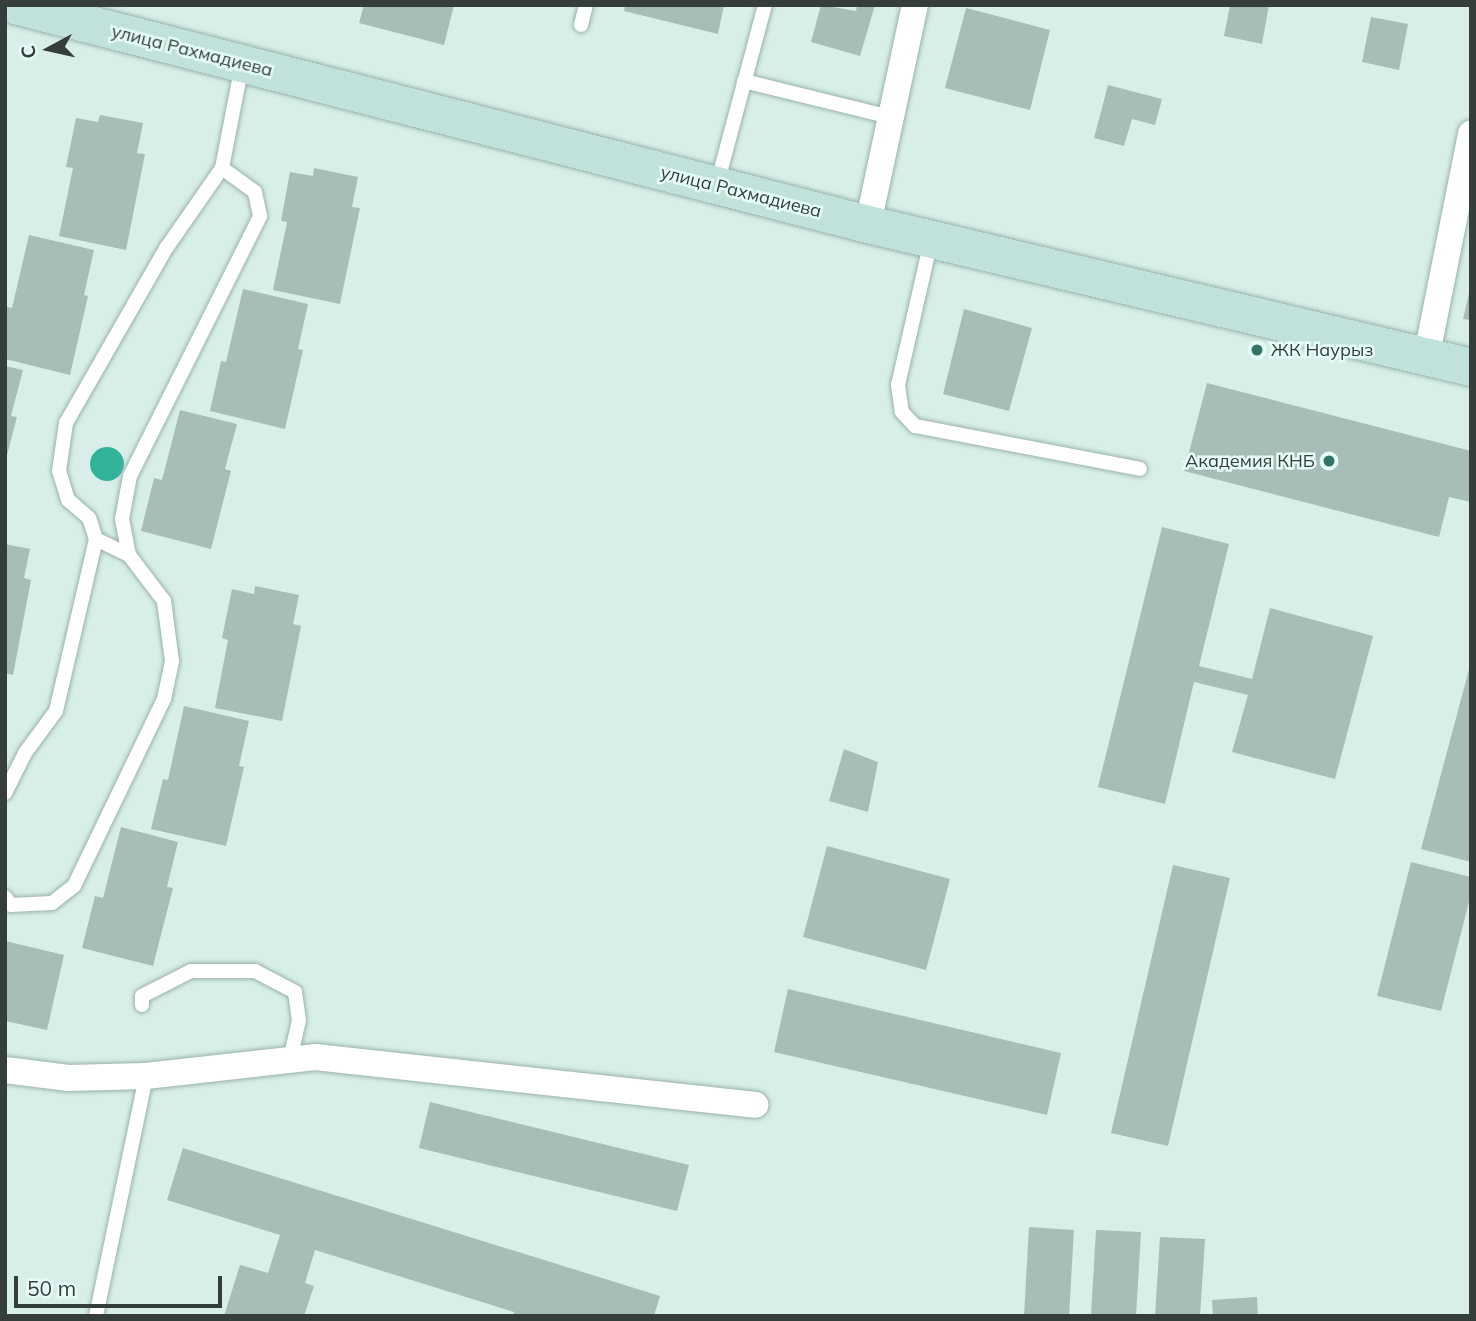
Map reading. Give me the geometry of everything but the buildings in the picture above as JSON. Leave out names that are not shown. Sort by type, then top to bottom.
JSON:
[{"type":"street","name":"улица Рахмадиева","points":[[15,5],[931,240],[1426,359],[1471,367]]},
{"type":"street","points":[[867,224],[915,5]]},
{"type":"street","points":[[1426,359],[1461,232],[1471,133]]},
{"type":"street","points":[[5,1070],[68,1078],[146,1076],[314,1057],[755,1105]]},
{"type":"lane","points":[[581,25],[586,5]]},
{"type":"lane","points":[[716,186],[765,5]]},
{"type":"lane","points":[[5,793],[25,753],[56,711],[96,539],[89,518],[68,500],[59,471],[66,423],[167,247],[222,168],[243,64]]},
{"type":"lane","points":[[744,81],[891,117]]},
{"type":"lane","points":[[5,897],[12,905],[52,903],[75,886],[164,699],[172,661],[164,601],[129,555],[122,519],[130,476],[260,216],[255,192],[222,168]]},
{"type":"lane","points":[[931,240],[898,385],[902,412],[915,426],[1140,469]]},
{"type":"lane","points":[[96,539],[129,555]]},
{"type":"lane","points":[[142,1005],[142,996],[191,971],[256,971],[295,992],[299,1020],[290,1060]]},
{"type":"lane","points":[[96,1316],[146,1076]]},
{"type":"shaded area","points":[[107,447],[119,452],[124,464],[119,476],[107,481],[95,476],[90,464],[95,452]]},
{"type":"place","name":"ЖК Наурыз","points":[[1257,350]]},
{"type":"place","name":"Академия КНБ","points":[[1329,461]]}]
